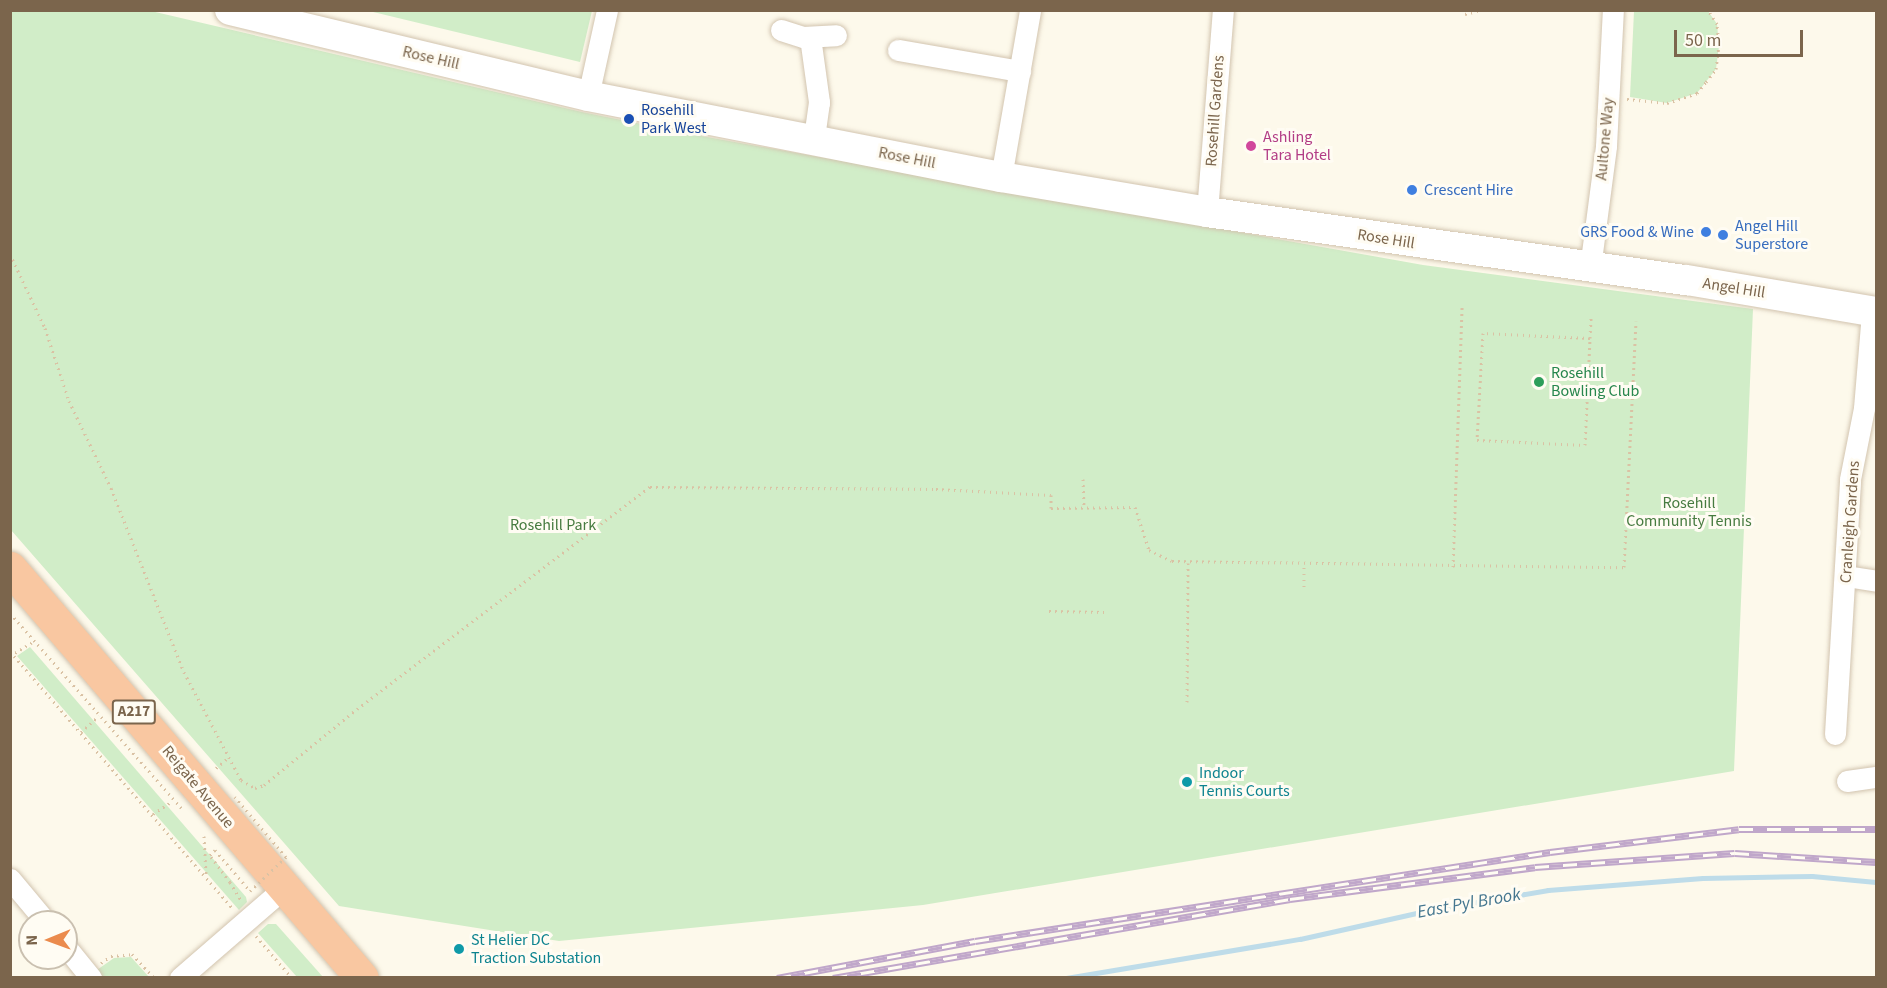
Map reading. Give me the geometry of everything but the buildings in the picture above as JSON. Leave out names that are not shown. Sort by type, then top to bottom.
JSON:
[{"type":"highway","name":"Reigate Avenue","points":[[10,567],[362,978]]},
{"type":"main road","name":"Rose Hill","points":[[230,10],[588,96],[1002,177],[1208,212],[1590,268]]},
{"type":"main road","name":"Angel Hill","points":[[1590,268],[1874,312]]},
{"type":"street","points":[[588,96],[607,10]]},
{"type":"street","points":[[1002,177],[1030,10]]},
{"type":"street","name":"Rosehill Gardens","points":[[1208,212],[1223,10]]},
{"type":"street","name":"Aultone Way","points":[[1590,268],[1606,146],[1613,10]]},
{"type":"street","points":[[781,30],[810,37],[836,34]]},
{"type":"street","points":[[810,37],[819,102],[814,139]]},
{"type":"street","points":[[898,50],[1020,71]]},
{"type":"street","name":"Cranleigh Gardens","points":[[1835,734],[1850,479],[1863,408],[1874,312]]},
{"type":"street","points":[[1846,576],[1876,581]]},
{"type":"street","points":[[1847,781],[1876,777]]},
{"type":"street","points":[[10,879],[36,910]]},
{"type":"street","points":[[180,978],[285,887]]},
{"type":"street","points":[[78,960],[90,975]]},
{"type":"path","points":[[1465,14],[1481,10]]},
{"type":"path","points":[[1623,111],[1624,99],[1667,103],[1697,93],[1716,69],[1719,46],[1717,24],[1708,10]]},
{"type":"path","points":[[10,254],[45,328],[69,401],[115,499],[184,672],[228,758],[247,785],[264,786],[357,709],[650,487],[936,489],[1051,495],[1051,508],[1134,507],[1149,550],[1172,561],[1453,567],[1624,567],[1636,321]]},
{"type":"path","points":[[1453,567],[1462,305]]},
{"type":"path","points":[[1590,338],[1483,333],[1477,440],[1585,445],[1590,338],[1591,316]]},
{"type":"path","points":[[1083,479],[1084,508]]},
{"type":"path","points":[[1187,702],[1188,562]]},
{"type":"path","points":[[1304,565],[1304,586]]},
{"type":"path","points":[[1049,611],[1104,612]]},
{"type":"path","name":"Reigate Avenue","points":[[10,613],[172,801],[183,809]]},
{"type":"path","points":[[34,641],[12,656],[153,814],[237,913],[242,898],[210,855],[215,850],[250,891],[286,857],[235,797]]},
{"type":"path","points":[[81,732],[99,716]]},
{"type":"path","points":[[215,769],[228,758]]},
{"type":"path","points":[[153,814],[172,801]]},
{"type":"path","points":[[204,836],[206,877]]},
{"type":"path","points":[[245,923],[292,978]]},
{"type":"path","points":[[90,975],[111,956],[132,954],[153,978]]},
{"type":"green space","name":"Rosehill Park","points":[[10,11],[151,11],[582,112],[696,135],[1423,265],[1753,309],[1734,771],[923,905],[559,941],[339,906],[11,530]]},
{"type":"green space","points":[[369,11],[592,11],[580,62]]},
{"type":"green space","points":[[1634,11],[1708,11],[1717,24],[1719,46],[1716,69],[1697,93],[1667,103],[1630,97]]},
{"type":"green space","points":[[30,647],[246,897],[247,902],[239,910],[17,656]]},
{"type":"green space","points":[[268,924],[276,924],[323,977],[297,977],[258,933]]},
{"type":"green space","points":[[131,957],[149,977],[98,977],[94,972],[114,958]]},
{"type":"waterway","name":"East Pyl Brook","points":[[1066,978],[1300,939],[1430,910],[1548,890],[1703,878],[1812,876],[1876,882]]},
{"type":"railway","points":[[777,978],[975,941],[1550,852],[1739,829],[1876,829]]},
{"type":"railway","points":[[833,978],[1290,899],[1535,867],[1735,853],[1876,862]]},
{"type":"place","name":"Rosehill Park West","points":[[629,119]]},
{"type":"place","name":"Ashling Tara Hotel","points":[[1251,146]]},
{"type":"place","name":"Crescent Hire","points":[[1412,190]]},
{"type":"place","name":"GRS Food & Wine","points":[[1706,232]]},
{"type":"place","name":"Angel Hill Superstore","points":[[1723,235]]},
{"type":"place","name":"Rosehill Bowling Club","points":[[1539,382]]},
{"type":"place","name":"Indoor Tennis Courts","points":[[1187,782]]},
{"type":"place","name":"St Helier DC Traction Substation","points":[[459,949]]},
{"type":"park label","name":"Rosehill Community Tennis","points":[[1689,512]]}]
